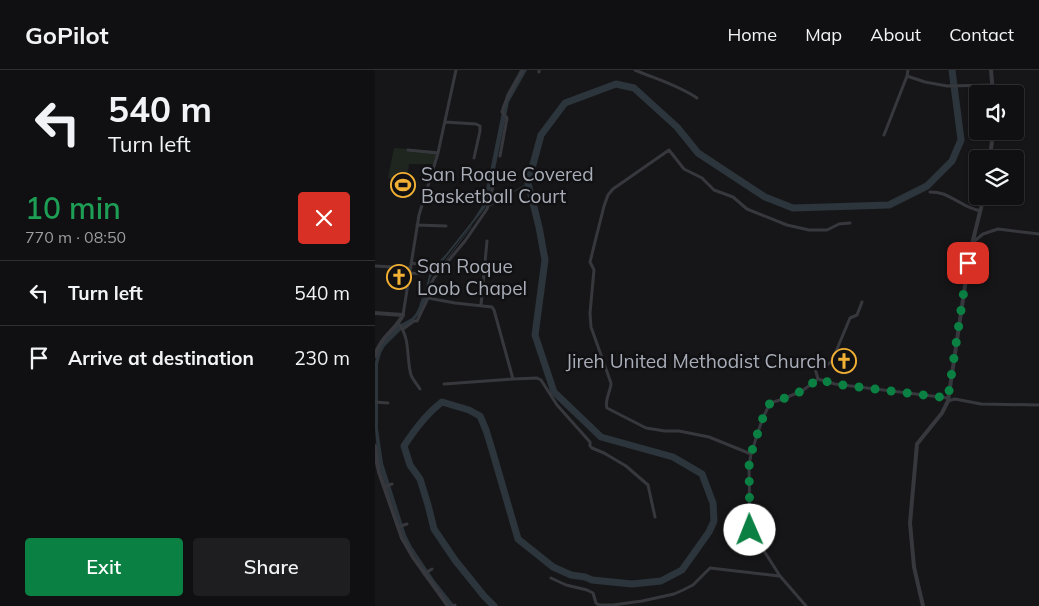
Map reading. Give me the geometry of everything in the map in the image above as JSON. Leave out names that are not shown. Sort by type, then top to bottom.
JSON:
[{"type":"street","points":[[375,356],[377,347],[399,324],[403,315],[417,225],[438,153],[456,70]]},
{"type":"street","points":[[500,156],[507,118],[502,112],[507,97],[523,70]]},
{"type":"street","points":[[635,70],[671,83],[697,98]]},
{"type":"street","points":[[884,135],[908,70]]},
{"type":"street","points":[[991,70],[993,85]]},
{"type":"street","points":[[907,76],[947,86],[969,86]]},
{"type":"street","points":[[445,122],[476,124],[480,126],[481,130],[474,158]]},
{"type":"street","points":[[408,150],[438,153]]},
{"type":"street","points":[[751,454],[709,437],[679,431],[645,428],[607,408],[606,404],[611,383],[591,327],[590,313],[594,270],[590,262],[608,195],[613,189],[669,150],[684,169],[702,178],[714,190],[733,197],[747,209],[787,225],[809,230],[827,230],[839,224],[850,222]]},
{"type":"street","points":[[403,329],[417,321],[428,298],[434,278],[465,241],[487,209],[494,183]]},
{"type":"street","points":[[930,192],[939,192],[952,197],[959,203],[980,211]]},
{"type":"street","points":[[923,606],[914,567],[910,523],[917,444],[942,413],[948,399],[966,274],[982,205]]},
{"type":"street","points":[[417,225],[445,226]]},
{"type":"street","points":[[972,244],[983,234],[998,229],[1039,234]]},
{"type":"street","points":[[481,305],[487,241]]},
{"type":"street","points":[[375,266],[425,265]]},
{"type":"street","points":[[410,273],[423,274]]},
{"type":"street","points":[[428,298],[492,307],[513,379]]},
{"type":"street","points":[[818,379],[815,368],[817,364],[829,364],[832,361],[850,318],[857,315],[861,302]]},
{"type":"street","points":[[375,313],[403,315]]},
{"type":"street","points":[[399,324],[405,336],[411,374],[420,389]]},
{"type":"street","points":[[444,384],[537,378],[541,380],[557,405],[590,442],[592,448],[626,466],[648,485],[655,516]]},
{"type":"street","points":[[806,606],[780,576],[750,530],[749,466],[762,420],[770,403],[802,391],[818,379]]},
{"type":"street","points":[[818,379],[835,384],[981,404],[1039,406]]},
{"type":"street","points":[[377,402],[388,403]]},
{"type":"street","points":[[375,446],[377,463],[407,548],[448,606]]},
{"type":"street","points":[[385,486],[392,484]]},
{"type":"street","points":[[398,527],[405,524]]},
{"type":"street","points":[[551,578],[566,585],[593,593],[599,605],[613,605],[674,594],[693,585],[710,568],[780,576]]},
{"type":"street","points":[[425,574],[432,569]]},
{"type":"shaded area","points":[[520,70],[527,70],[509,102],[489,198],[485,208],[432,275],[427,297],[419,314],[385,346],[378,364],[378,429],[383,463],[406,535],[435,581],[455,606],[450,606],[405,541],[378,463],[375,429],[375,362],[379,347],[397,326],[412,318],[416,313],[424,296],[432,269],[473,220],[482,206],[506,95]]},
{"type":"shaded area","points":[[394,148],[437,151],[433,164],[409,164],[407,180],[388,178]]},
{"type":"shaded area","name":"San Roque Covered Basketball Court","points":[[394,180],[413,181],[412,190],[394,190]]},
{"type":"waterway","points":[[494,606],[455,560],[434,529],[420,479],[410,465],[404,446],[421,422],[442,402],[469,410],[480,416],[486,430],[518,539],[553,567],[571,575],[592,580],[632,584],[661,581],[682,570],[709,532],[714,521],[713,503],[702,474],[673,457],[601,437],[554,392],[535,335],[545,260],[528,183],[541,135],[565,103],[616,84],[634,88],[677,127],[698,153],[765,197],[793,208],[889,205],[927,186],[952,161],[961,140],[952,70]]},
{"type":"waterway","points":[[484,200],[488,182]]},
{"type":"waterway","points":[[490,206],[528,183]]},
{"type":"waterway","points":[[437,272],[471,227]]},
{"type":"waterway","points":[[420,305],[424,292]]},
{"type":"place","name":"San Roque Covered Basketball Court","points":[[403,185]]},
{"type":"place","name":"San Roque Loob Chapel","points":[[399,277]]},
{"type":"place","name":"Jireh United Methodist Church","points":[[844,361]]},
{"type":"route","points":[[750,530],[749,466],[762,420],[770,403],[802,391],[818,379],[835,384],[948,398],[968,263]]}]
